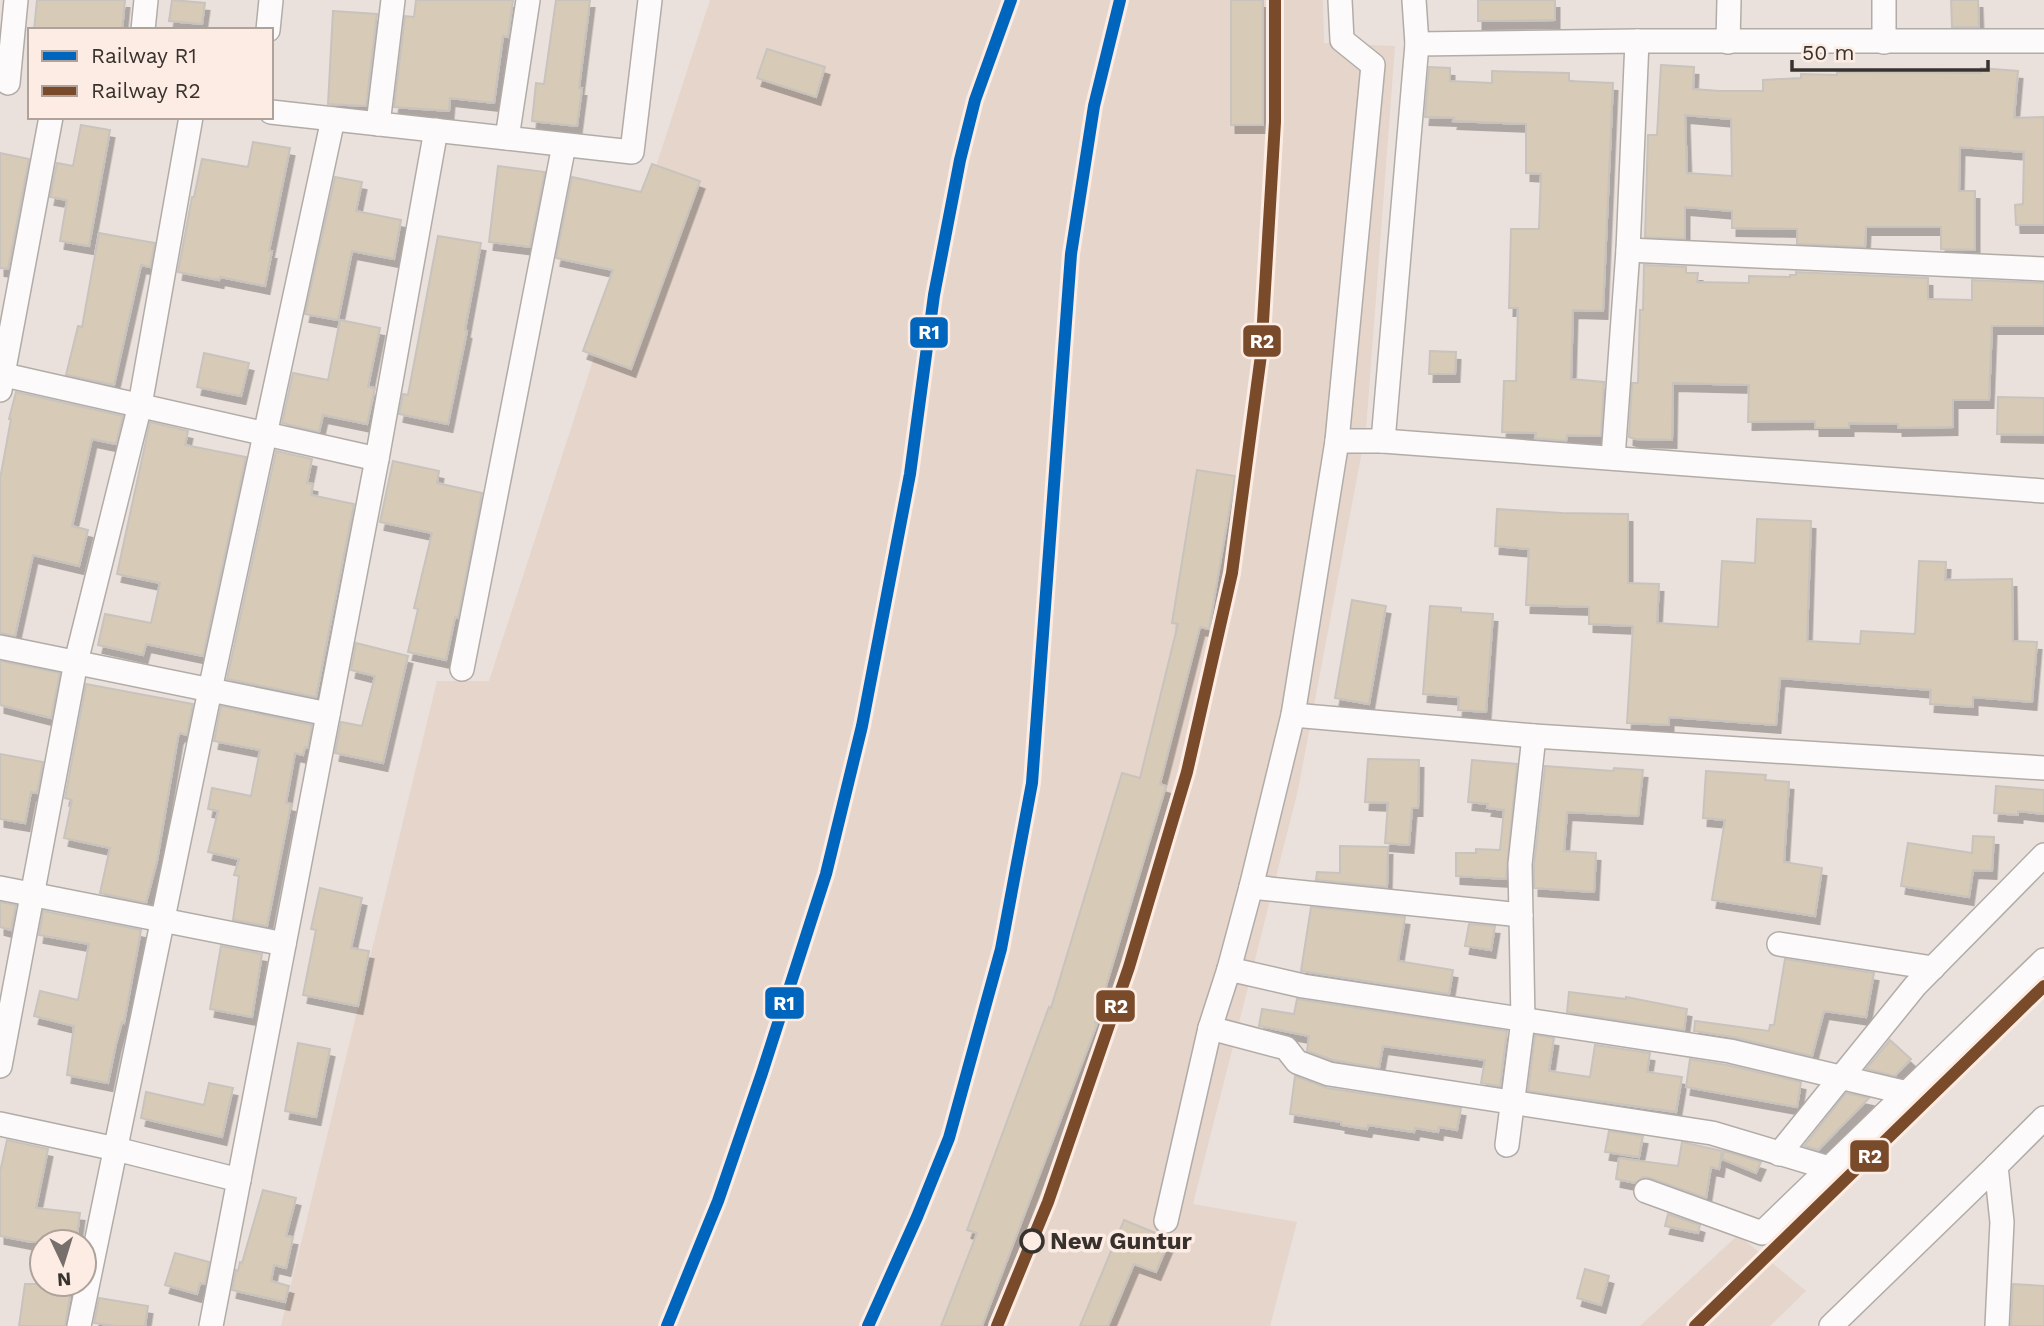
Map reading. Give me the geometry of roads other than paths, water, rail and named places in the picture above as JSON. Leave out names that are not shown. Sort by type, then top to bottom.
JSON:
[{"type":"street","points":[[13,83],[16,0]]},
{"type":"street","points":[[143,28],[146,0]]},
{"type":"street","points":[[268,28],[271,0]]},
{"type":"street","points":[[378,124],[393,0]]},
{"type":"street","points":[[507,138],[528,0]]},
{"type":"street","points":[[273,112],[632,152],[650,0]]},
{"type":"street","points":[[1166,1221],[1210,1028],[1251,887],[1293,715],[1337,441],[1373,65],[1342,40],[1340,0]]},
{"type":"street","points":[[1383,441],[1417,44],[1414,0]]},
{"type":"street","points":[[1728,42],[1729,0]]},
{"type":"street","points":[[1884,0],[1884,42]]},
{"type":"street","points":[[1614,458],[1628,250],[1637,41]]},
{"type":"street","points":[[1417,44],[2044,41]]},
{"type":"street","points":[[51,119],[1,380],[140,405],[377,459]]},
{"type":"street","points":[[0,1066],[76,662],[140,405],[191,119]]},
{"type":"street","points":[[79,1326],[210,690],[333,119]]},
{"type":"street","points":[[211,1326],[377,459],[436,130]]},
{"type":"street","points":[[462,669],[564,145]]},
{"type":"street","points":[[1628,250],[2044,269]]},
{"type":"street","points":[[1337,441],[1383,441],[2044,491]]},
{"type":"street","points":[[0,647],[328,713]]},
{"type":"street","points":[[1293,715],[1534,736],[2044,768]]},
{"type":"street","points":[[1507,1144],[1523,1020],[1520,864],[1534,736]]},
{"type":"street","points":[[1779,1154],[1916,986],[2044,855]]},
{"type":"street","points":[[1251,887],[1521,915]]},
{"type":"street","points":[[0,888],[284,944]]},
{"type":"street","points":[[1779,944],[1933,968]]},
{"type":"street","points":[[1646,1191],[1762,1233],[2044,960]]},
{"type":"street","points":[[1229,969],[1303,986],[1730,1051],[1907,1093]]},
{"type":"street","points":[[1210,1028],[1286,1048],[1297,1062],[1329,1074],[1712,1133],[1829,1168]]},
{"type":"street","points":[[1832,1326],[2044,1118]]},
{"type":"street","points":[[0,1124],[116,1149],[239,1180]]},
{"type":"street","points":[[1996,1166],[2002,1222],[1997,1326]]},
{"type":"rail line","name":"R1","points":[[667,1326],[718,1201],[826,874],[862,726],[910,474],[934,295],[960,160],[975,100],[1011,0]]},
{"type":"rail line","name":"R1","points":[[868,1326],[949,1138],[1001,949],[1032,783],[1071,254],[1094,106],[1120,0]]},
{"type":"rail line","name":"R2","points":[[997,1326],[1048,1202],[1129,967],[1187,772],[1232,573],[1261,355],[1275,122],[1275,0]]},
{"type":"rail line","name":"R2","points":[[1695,1326],[2044,986]]},
{"type":"place","name":"New Guntur","points":[[1032,1241]]}]
